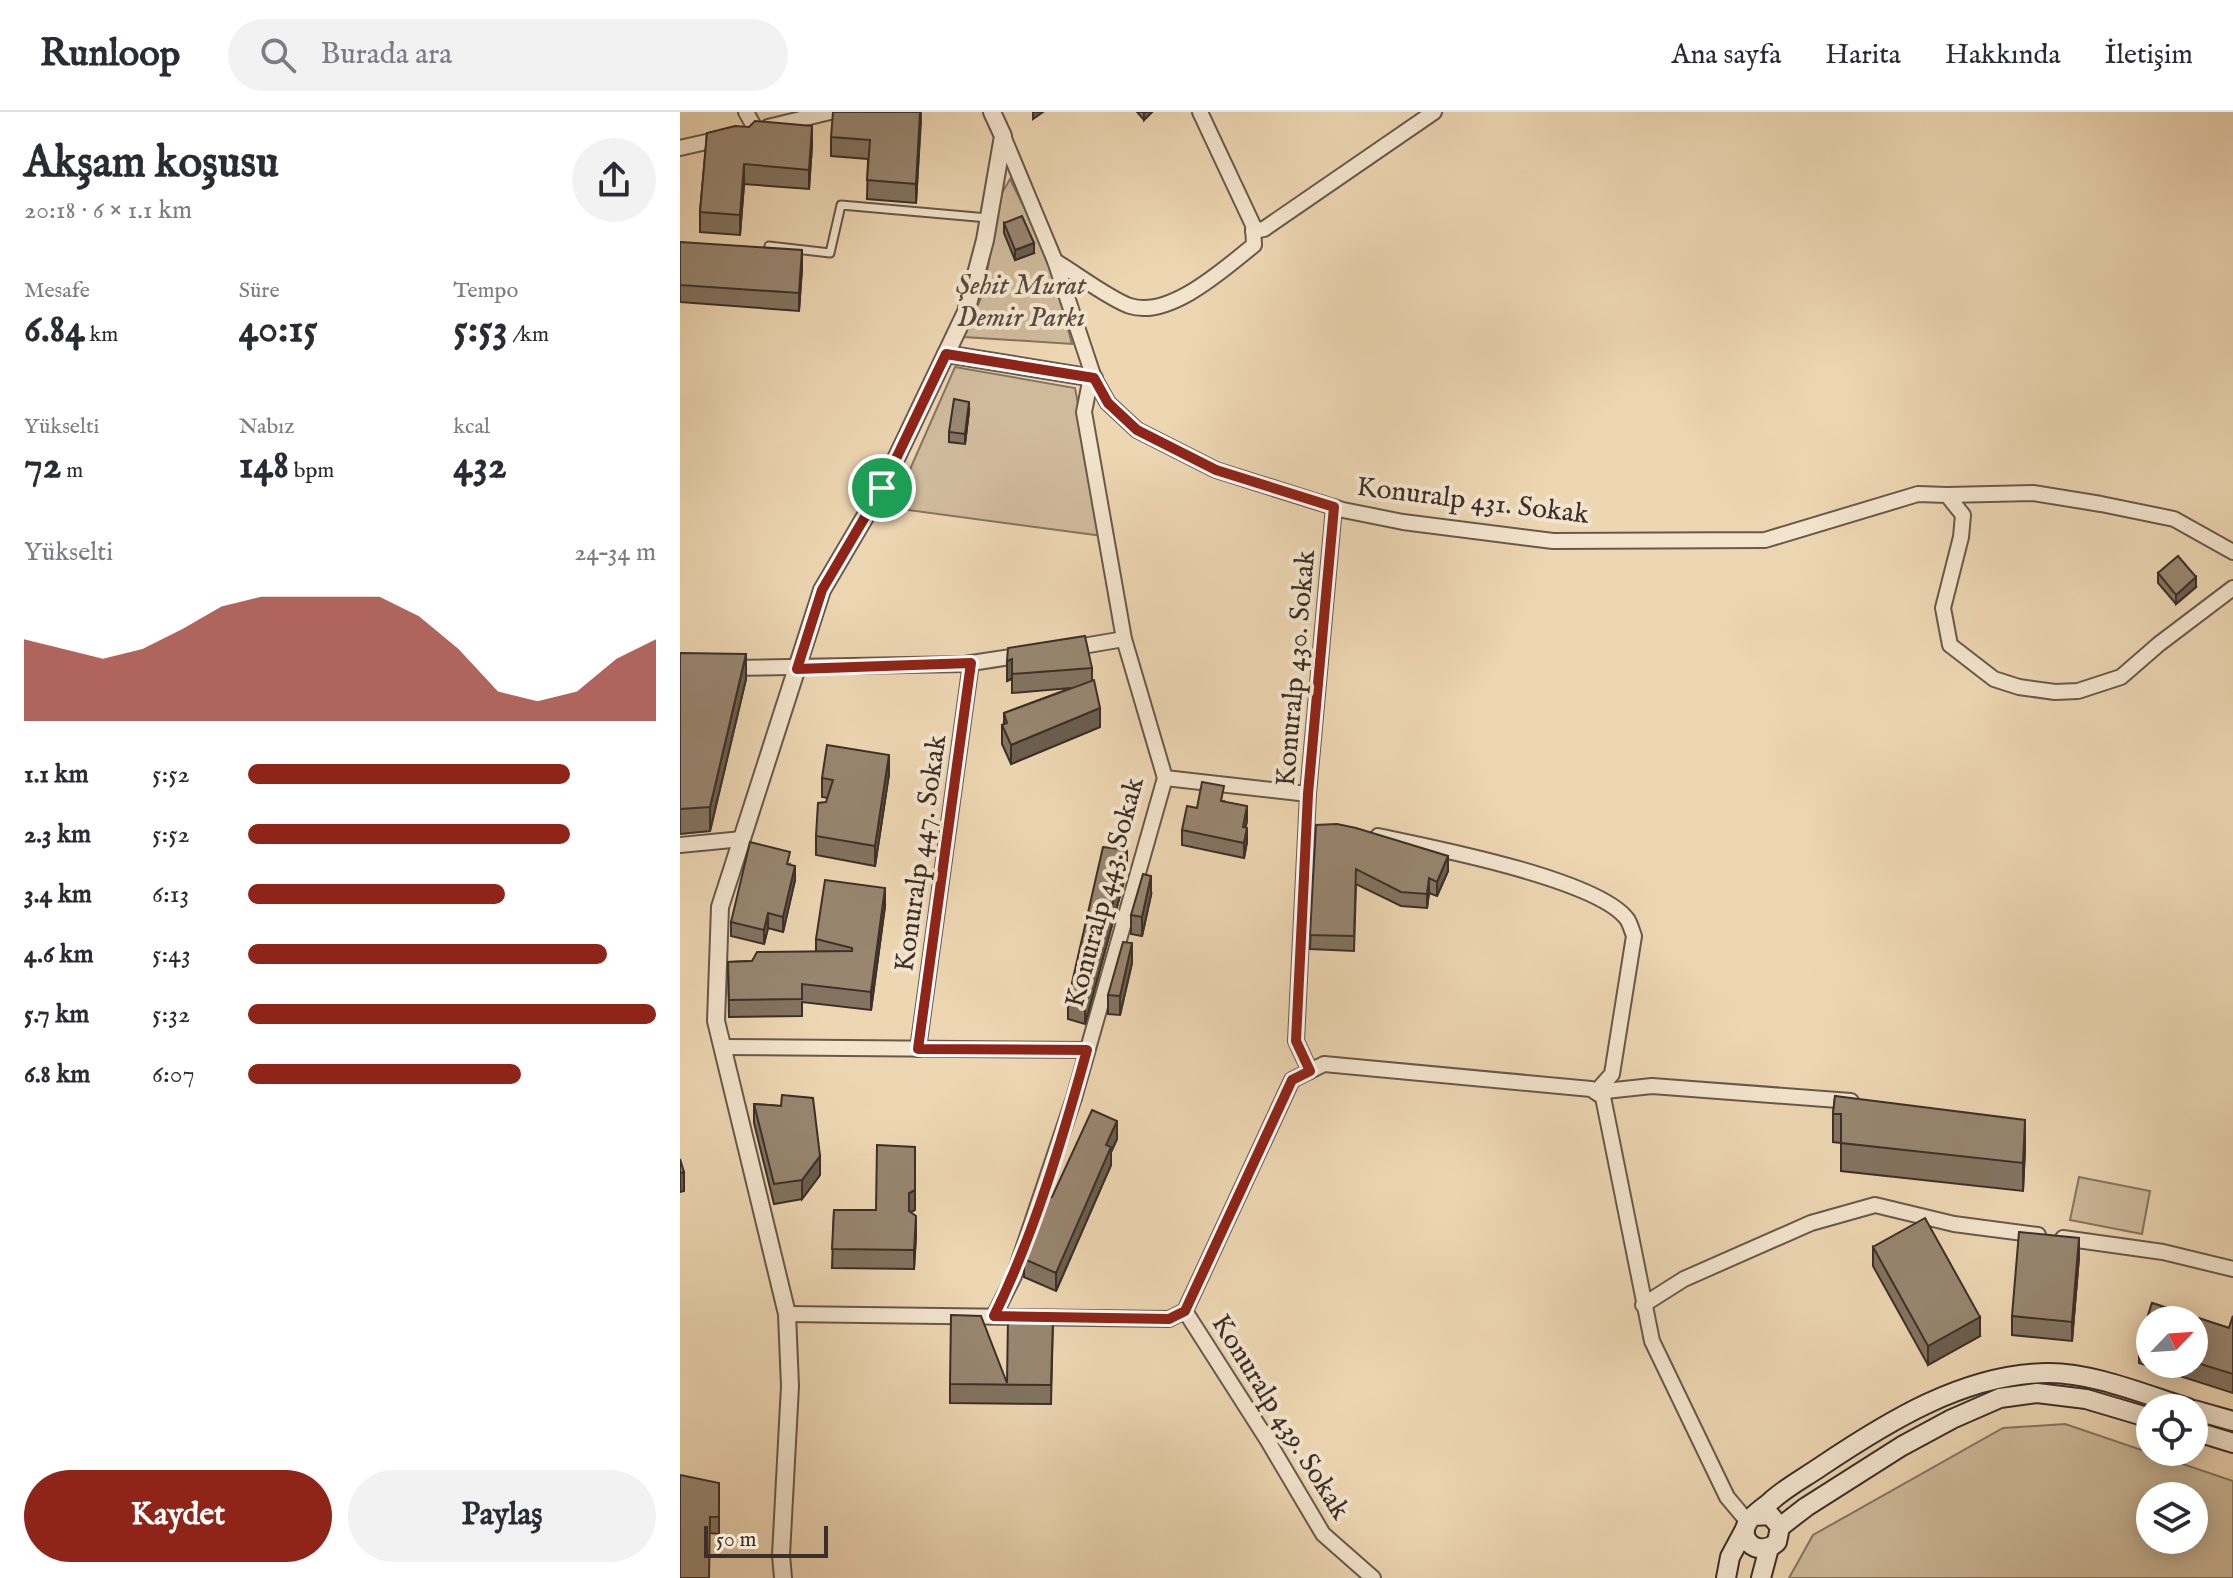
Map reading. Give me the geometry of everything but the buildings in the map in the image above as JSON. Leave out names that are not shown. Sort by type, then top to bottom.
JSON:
[{"type":"main road","points":[[1726,1578],[1730,1557],[1749,1522],[1777,1495],[1876,1430],[1938,1399],[1983,1382],[2049,1372],[2091,1379],[2141,1394]]},
{"type":"main road","points":[[1749,1522],[1745,1535],[1752,1545],[1757,1549],[1769,1548],[1777,1542],[1780,1527],[1806,1507],[1902,1446],[2000,1398],[2037,1393],[2086,1399],[2136,1414]]},
{"type":"main road","points":[[2208,1414],[2233,1421]]},
{"type":"main road","points":[[2208,1435],[2233,1443]]},
{"type":"main road","points":[[1749,1522],[1770,1515],[1780,1527]]},
{"type":"main road","points":[[1761,1578],[1769,1548]]},
{"type":"street","points":[[746,112],[756,130]]},
{"type":"street","points":[[680,148],[830,112]]},
{"type":"street","points":[[783,1578],[781,1555],[790,1386],[787,1314],[716,1021],[720,907],[822,590],[882,488],[966,312],[1003,136],[992,112]]},
{"type":"street","points":[[1055,261],[1131,307],[1163,306],[1210,280],[1254,245],[1253,225],[1200,112]]},
{"type":"street","points":[[1253,231],[1264,229],[1434,112]]},
{"type":"street","name":"Konuralp 431. Sokak","points":[[1003,136],[1055,261],[1092,378],[1108,403],[1137,430],[1216,470],[1334,507],[1403,522],[1553,541],[1765,540],[1918,494],[2033,493],[2174,519],[2233,552]]},
{"type":"street","points":[[946,354],[1092,378]]},
{"type":"street","name":"Konuralp 443. Sokak","points":[[994,1316],[1014,1276],[1074,1098],[1165,778],[1124,639],[1084,412],[1092,378]]},
{"type":"street","points":[[1947,495],[1963,515],[1961,537],[1943,608],[1950,645],[1994,679],[2019,687],[2055,692],[2078,691],[2121,677],[2233,588]]},
{"type":"street","name":"Konuralp 430. Sokak","points":[[1310,1071],[1296,1041],[1314,823],[1308,794],[1334,507]]},
{"type":"street","points":[[1062,649],[1124,639]]},
{"type":"street","points":[[709,668],[797,669],[971,663],[1032,654]]},
{"type":"street","name":"Konuralp 447. Sokak","points":[[918,1049],[971,663]]},
{"type":"street","points":[[1165,778],[1308,794]]},
{"type":"street","points":[[1364,833],[1434,848],[1589,891],[1627,918],[1634,936],[1612,1074],[1596,1092]]},
{"type":"street","points":[[680,845],[742,839]]},
{"type":"street","points":[[722,1047],[1087,1050]]},
{"type":"street","points":[[787,1314],[1169,1319],[1185,1311],[1292,1080],[1324,1064],[1591,1089],[1603,1097],[1652,1341],[1727,1497],[1749,1522]]},
{"type":"street","points":[[1596,1092],[1652,1086],[1851,1101]]},
{"type":"street","points":[[1643,1305],[1684,1279],[1811,1223],[1875,1205],[1954,1224],[2163,1252],[2233,1269]]},
{"type":"street","name":"Konuralp 439. Sokak","points":[[1185,1311],[1323,1534],[1373,1578]]},
{"type":"lane","points":[[754,256],[769,257],[769,246],[830,253],[841,205],[988,218]]},
{"type":"green space","name":"Şehit Murat Demir Parkı","points":[[1010,179],[1041,241],[1072,344],[964,337],[983,293],[1002,193]]},
{"type":"green space","points":[[955,367],[1075,388],[1103,536],[893,508]]},
{"type":"green space","points":[[2079,1177],[2150,1191],[2142,1234],[2070,1220]]},
{"type":"green space","points":[[2065,1424],[2136,1448],[2136,1466],[2189,1466],[2233,1481],[2233,1578],[1789,1578],[1813,1535],[2003,1428]]},
{"type":"route","points":[[946,354],[1094,378],[1108,403],[1137,430],[1216,470],[1334,507],[1308,794],[1296,1041],[1310,1071],[1292,1080],[1185,1311],[1169,1319],[994,1316],[1014,1276],[1087,1050],[918,1049],[971,663],[797,669],[822,590],[882,488],[946,354]]}]
